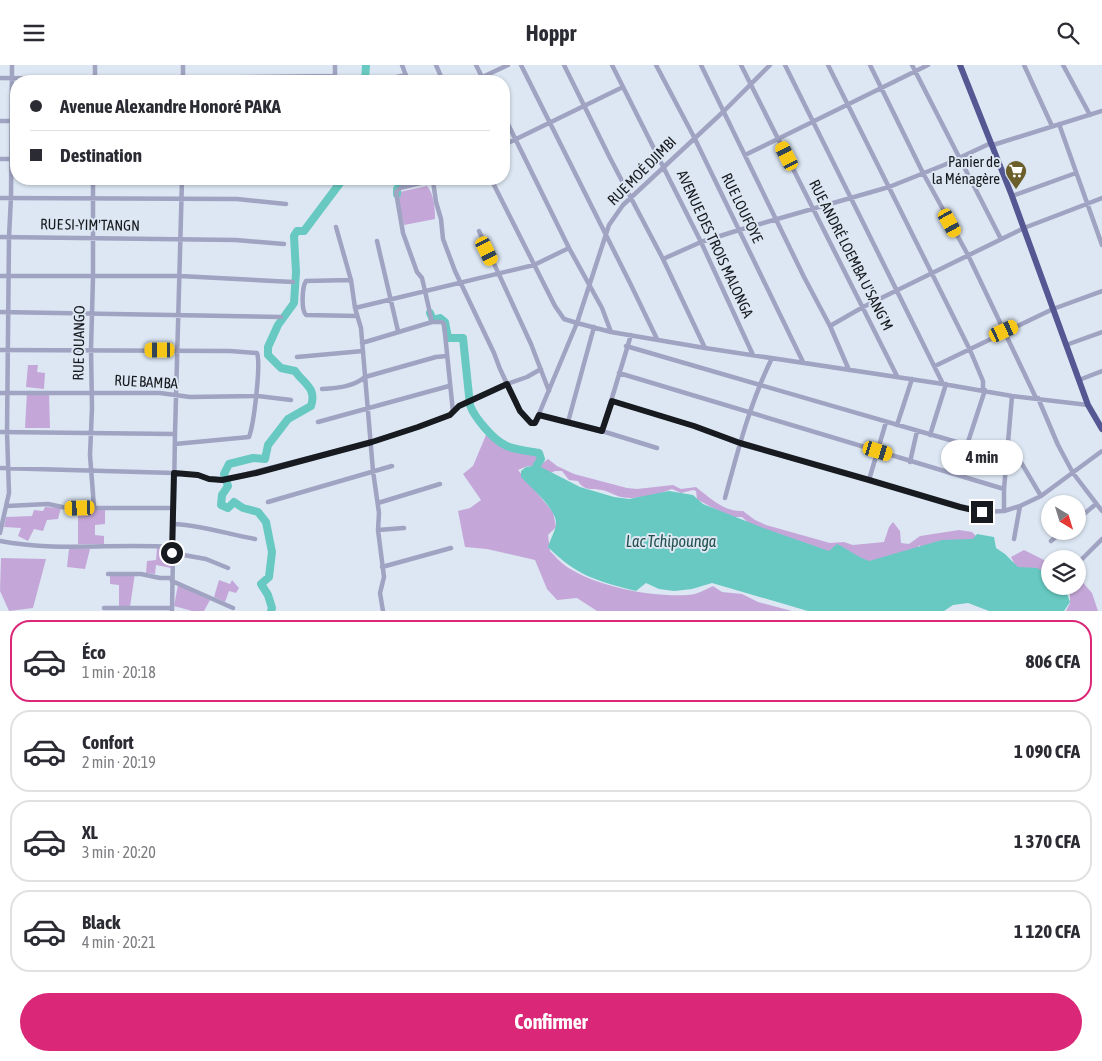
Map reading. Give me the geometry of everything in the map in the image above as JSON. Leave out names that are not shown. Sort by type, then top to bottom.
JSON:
[{"type":"highway","points":[[960,65],[1012,195],[1088,405],[1102,429]]},
{"type":"street","points":[[402,65],[406,75]]},
{"type":"street","points":[[490,75],[508,65]]},
{"type":"street","points":[[521,65],[606,237],[632,285],[657,339]]},
{"type":"street","points":[[564,65],[630,198],[663,259],[705,348]]},
{"type":"street","name":"AVENUE DES TROIS MALONGA","points":[[612,65],[701,242],[753,355]]},
{"type":"street","points":[[657,66],[663,65]]},
{"type":"street","points":[[701,65],[830,326],[849,370]]},
{"type":"street","name":"RUE ANDRÉ LOEMBA U'SANG'M","points":[[741,65],[897,376]]},
{"type":"street","name":"RUE MOÉ DJIMBI","points":[[539,415],[577,323],[614,215],[770,65]]},
{"type":"street","points":[[785,65],[945,384],[930,435]]},
{"type":"street","points":[[828,65],[970,350],[983,381],[984,390],[967,445]]},
{"type":"street","points":[[870,65],[923,173],[968,255],[1058,445],[1073,473],[1102,511]]},
{"type":"street","points":[[912,65],[1001,239]]},
{"type":"street","points":[[745,155],[928,65]]},
{"type":"street","points":[[1024,65],[1052,126]]},
{"type":"street","points":[[1064,65],[1090,115]]},
{"type":"street","name":"RUE LOUFOYE","points":[[657,66],[694,137],[803,363]]},
{"type":"street","points":[[510,142],[623,87]]},
{"type":"street","points":[[663,259],[701,242],[889,187],[992,144],[1102,112]]},
{"type":"street","points":[[1059,124],[1102,245]]},
{"type":"street","points":[[510,129],[569,248],[602,308],[611,332]]},
{"type":"street","points":[[1012,195],[1076,173]]},
{"type":"street","points":[[0,533],[7,506],[8,493],[9,237],[12,185]]},
{"type":"street","name":"RUE OUANGO","points":[[93,185],[90,471],[94,507]]},
{"type":"street","points":[[104,608],[172,610],[174,434],[177,395],[182,185]]},
{"type":"street","points":[[412,185],[400,188],[396,192],[403,233],[417,272],[422,278],[432,322]]},
{"type":"street","points":[[434,185],[443,239],[461,284],[507,384],[520,411],[528,421],[534,424],[539,415],[602,431],[657,448]]},
{"type":"street","points":[[494,185],[534,265],[564,319],[611,332],[705,348],[897,376],[1012,396],[1088,405]]},
{"type":"street","points":[[0,197],[237,199],[286,204]]},
{"type":"street","points":[[830,326],[863,307],[1024,228],[1102,198]]},
{"type":"street","points":[[336,227],[351,280],[355,308],[361,328],[373,471],[378,503],[378,530],[384,577],[380,593],[383,611]]},
{"type":"street","points":[[479,231],[549,391]]},
{"type":"street","name":"RUE SI-YIM'TANGN","points":[[0,237],[236,240],[284,243]]},
{"type":"street","points":[[376,241],[398,331]]},
{"type":"street","points":[[355,308],[534,265],[569,248]]},
{"type":"street","points":[[0,276],[180,276],[293,282]]},
{"type":"street","points":[[351,280],[306,281],[303,288],[302,310],[306,315],[357,316]]},
{"type":"street","points":[[935,367],[1004,331],[1052,309],[1102,291]]},
{"type":"street","points":[[0,312],[281,317]]},
{"type":"street","points":[[362,343],[432,322],[442,322],[444,324],[453,412]]},
{"type":"street","points":[[568,422],[594,327]]},
{"type":"street","points":[[1066,345],[1102,332]]},
{"type":"street","points":[[602,431],[626,346],[631,335]]},
{"type":"street","points":[[626,346],[967,445],[1006,459]]},
{"type":"street","points":[[0,350],[177,350],[257,353],[256,396],[248,438],[175,444]]},
{"type":"street","points":[[297,357],[363,351]]},
{"type":"street","points":[[322,389],[338,388],[358,383],[365,377],[436,357],[447,356]]},
{"type":"street","points":[[725,498],[759,385],[772,358]]},
{"type":"street","points":[[0,469],[174,473],[198,475],[209,479],[227,479],[372,442],[418,427],[446,416],[459,406],[527,377],[541,369]]},
{"type":"street","points":[[1079,380],[1102,371]]},
{"type":"street","points":[[619,373],[1004,489]]},
{"type":"street","points":[[897,425],[912,379]]},
{"type":"street","points":[[318,422],[449,386]]},
{"type":"street","name":"RUE BAMBA","points":[[0,393],[160,393],[190,397],[256,396],[291,400]]},
{"type":"street","points":[[1004,511],[1006,459],[1012,396]]},
{"type":"street","points":[[612,401],[694,426],[740,443],[972,510],[1004,511],[1020,507],[1041,496],[1009,442]]},
{"type":"street","points":[[1095,417],[1102,414]]},
{"type":"street","points":[[869,480],[886,422]]},
{"type":"street","points":[[910,461],[917,431]]},
{"type":"street","points":[[0,432],[174,434]]},
{"type":"street","points":[[1042,495],[1102,451]]},
{"type":"street","points":[[268,502],[392,466]]},
{"type":"street","points":[[378,503],[440,484]]},
{"type":"street","points":[[7,506],[48,504],[67,508],[174,508]]},
{"type":"street","points":[[1086,512],[1096,504]]},
{"type":"street","points":[[1014,539],[1020,507]]},
{"type":"street","points":[[173,524],[200,526],[254,539]]},
{"type":"street","points":[[378,530],[404,528]]},
{"type":"street","points":[[1086,555],[1102,539]]},
{"type":"street","points":[[0,541],[36,546],[79,548],[148,545],[206,559],[228,567]]},
{"type":"street","points":[[382,567],[450,548]]},
{"type":"street","points":[[108,574],[141,574],[172,580],[233,608]]},
{"type":"shaded area","points":[[427,186],[433,197],[435,219],[404,225],[398,197],[399,192]]},
{"type":"shaded area","points":[[28,365],[38,365],[37,372],[45,373],[44,389],[26,387]]},
{"type":"shaded area","points":[[27,392],[49,392],[50,428],[25,428]]},
{"type":"shaded area","points":[[486,435],[519,449],[534,452],[543,463],[548,459],[557,466],[574,474],[627,488],[637,489],[673,485],[681,489],[696,487],[723,507],[743,511],[766,525],[830,543],[844,542],[853,545],[884,542],[889,527],[893,522],[900,531],[901,543],[909,544],[920,536],[959,530],[972,532],[977,537],[975,543],[948,544],[938,541],[925,551],[919,545],[918,550],[871,562],[829,554],[752,526],[742,517],[730,517],[700,501],[697,499],[696,491],[693,490],[681,493],[672,489],[646,496],[627,498],[583,487],[578,481],[569,480],[562,471],[555,471],[546,475],[539,469],[540,466],[528,466],[518,470],[553,512],[556,527],[548,535],[550,551],[565,565],[580,574],[609,585],[657,594],[690,595],[713,586],[722,592],[742,594],[758,602],[792,611],[597,611],[577,598],[557,600],[547,589],[535,560],[487,549],[465,547],[458,511],[470,508],[481,500],[463,474],[473,466]]},
{"type":"shaded area","points":[[45,507],[61,508],[58,519],[47,520],[43,531],[34,529],[28,541],[18,536],[21,528],[4,527],[6,517],[32,516],[34,510],[43,511]]},
{"type":"shaded area","points":[[78,509],[105,509],[105,524],[95,525],[95,535],[104,536],[104,544],[78,544]]},
{"type":"shaded area","points":[[157,547],[172,549],[171,568],[156,565],[155,574],[146,573],[147,561],[156,560]]},
{"type":"shaded area","points":[[69,549],[90,549],[85,569],[67,567]]},
{"type":"shaded area","points":[[1024,550],[1041,558],[1041,572],[1016,567],[1011,557]]},
{"type":"shaded area","points":[[1,558],[46,559],[33,608],[9,611],[0,591]]},
{"type":"shaded area","points":[[135,573],[130,607],[119,606],[119,585],[110,584],[110,574]]},
{"type":"shaded area","points":[[219,580],[230,584],[232,580],[239,588],[236,593],[229,591],[225,602],[214,597]]},
{"type":"shaded area","points":[[178,585],[210,600],[204,611],[192,611],[174,606]]},
{"type":"shaded area","points":[[1086,586],[1092,593],[1098,611],[1066,611],[1070,603],[1070,595],[1086,595]]},
{"type":"water","name":"Lac Tchipounga","points":[[537,465],[580,487],[614,497],[629,499],[669,491],[693,495],[703,504],[766,529],[829,551],[837,544],[869,561],[942,540],[973,539],[977,534],[994,537],[996,548],[1018,567],[1037,568],[1041,570],[1041,595],[1067,595],[1070,602],[1064,611],[989,611],[968,603],[953,605],[944,611],[808,611],[712,583],[692,589],[674,591],[659,589],[646,583],[636,591],[610,584],[578,571],[568,565],[548,547],[556,526],[555,518],[548,505],[521,477],[521,471],[526,467]]},
{"type":"waterway","points":[[365,75],[366,65]]},
{"type":"waterway","points":[[271,611],[272,608],[268,595],[261,584],[269,577],[272,552],[266,522],[258,512],[243,508],[234,502],[228,508],[221,505],[222,495],[228,486],[224,474],[229,464],[253,458],[265,459],[268,445],[288,419],[311,406],[312,395],[309,387],[295,371],[281,368],[268,355],[268,347],[278,325],[294,303],[296,272],[294,236],[297,231],[304,231],[338,185]]},
{"type":"waterway","points":[[397,194],[397,189],[400,185]]},
{"type":"waterway","points":[[430,313],[433,320],[440,318],[445,322],[448,338],[463,338],[470,405],[476,417],[503,444],[515,449],[539,453],[541,459],[537,465]]},
{"type":"place","name":"Panier de la Ménagère","points":[[1016,190]]},
{"type":"route","points":[[172,553],[174,473],[202,475],[209,479],[222,480],[256,473],[372,442],[450,415],[459,406],[507,384],[523,416],[533,424],[539,415],[602,431],[612,401],[812,465],[982,512]]}]
